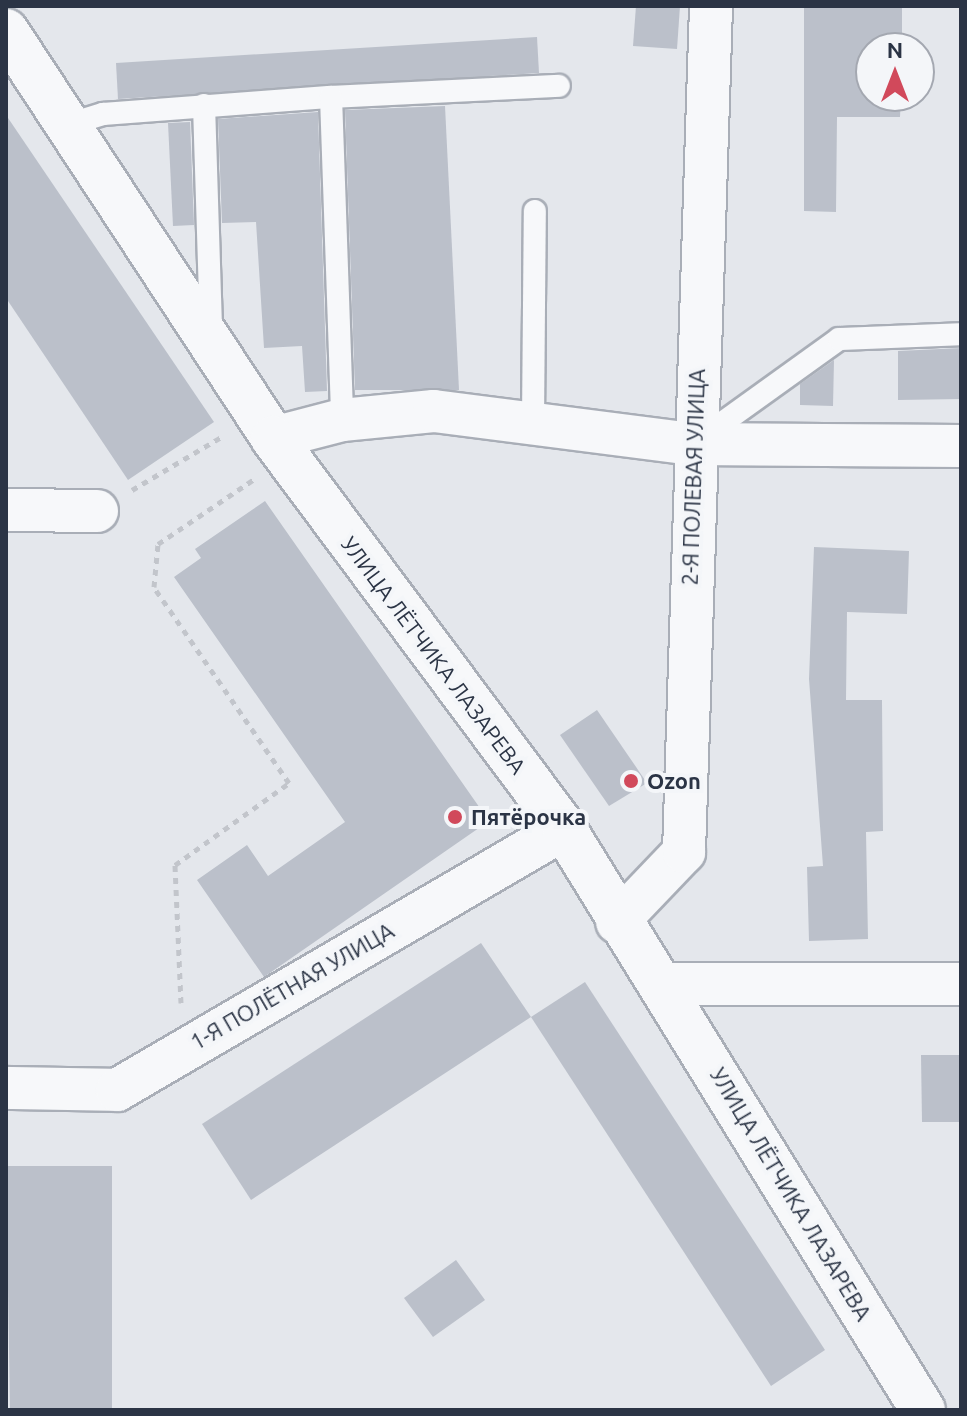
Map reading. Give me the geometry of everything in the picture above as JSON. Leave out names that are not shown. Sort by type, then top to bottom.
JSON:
[{"type":"street","name":"2-Я ПОЛЕВАЯ УЛИЦА","points":[[617,922],[684,852],[692,444],[711,6]]},
{"type":"street","name":"УЛИЦА ЛЁТЧИКА ЛАЗАРЕВА","points":[[6,31],[212,345],[270,454],[564,829],[617,922],[664,984],[923,1410]]},
{"type":"street","points":[[270,454],[342,420],[434,411],[533,420],[692,444],[961,446]]},
{"type":"street","points":[[6,510],[97,511]]},
{"type":"street","name":"1-Я ПОЛЁТНАЯ УЛИЦА","points":[[6,1088],[117,1090],[187,1045],[564,829]]},
{"type":"street","points":[[664,984],[961,984]]},
{"type":"lane","points":[[67,125],[103,114],[204,105],[559,86]]},
{"type":"lane","points":[[331,97],[342,420]]},
{"type":"lane","points":[[204,105],[212,345]]},
{"type":"lane","points":[[533,420],[535,211]]},
{"type":"lane","points":[[692,444],[839,339],[961,334]]},
{"type":"path","points":[[97,511],[227,434]]},
{"type":"path","points":[[187,1045],[177,972],[175,865],[289,783],[154,587],[158,544],[270,454]]},
{"type":"building","points":[[636,6],[680,6],[677,49],[633,46]]},
{"type":"building","points":[[804,6],[902,6],[902,32],[855,32],[855,112],[900,112],[900,117],[837,117],[836,212],[804,211]]},
{"type":"building","points":[[537,37],[539,73],[118,99],[116,63]]},
{"type":"building","points":[[445,106],[459,390],[355,390],[345,110]]},
{"type":"building","points":[[318,112],[327,391],[305,392],[302,346],[264,348],[256,222],[222,223],[218,119]]},
{"type":"building","points":[[6,115],[214,422],[128,480],[6,298]]},
{"type":"building","points":[[190,122],[194,225],[173,226],[168,123]]},
{"type":"building","points":[[961,348],[961,399],[898,400],[898,351]]},
{"type":"building","points":[[834,360],[833,406],[800,405],[800,384]]},
{"type":"building","points":[[265,501],[489,821],[264,977],[197,880],[247,845],[268,876],[345,822],[174,577],[201,558],[195,549]]},
{"type":"building","points":[[814,547],[909,551],[907,614],[847,612],[846,700],[882,700],[883,831],[866,832],[868,939],[809,941],[807,867],[823,866],[809,679]]},
{"type":"building","points":[[597,710],[647,783],[609,806],[560,735]]},
{"type":"building","points":[[481,943],[531,1017],[251,1200],[202,1124]]},
{"type":"building","points":[[585,982],[825,1350],[771,1386],[531,1017]]},
{"type":"building","points":[[921,1055],[961,1055],[961,1122],[922,1122]]},
{"type":"building","points":[[6,1166],[112,1166],[112,1410],[10,1410]]},
{"type":"building","points":[[456,1260],[485,1300],[433,1337],[404,1298]]},
{"type":"place","name":"Ozon","points":[[631,781]]},
{"type":"place","name":"Пятёрочка","points":[[455,817]]}]
